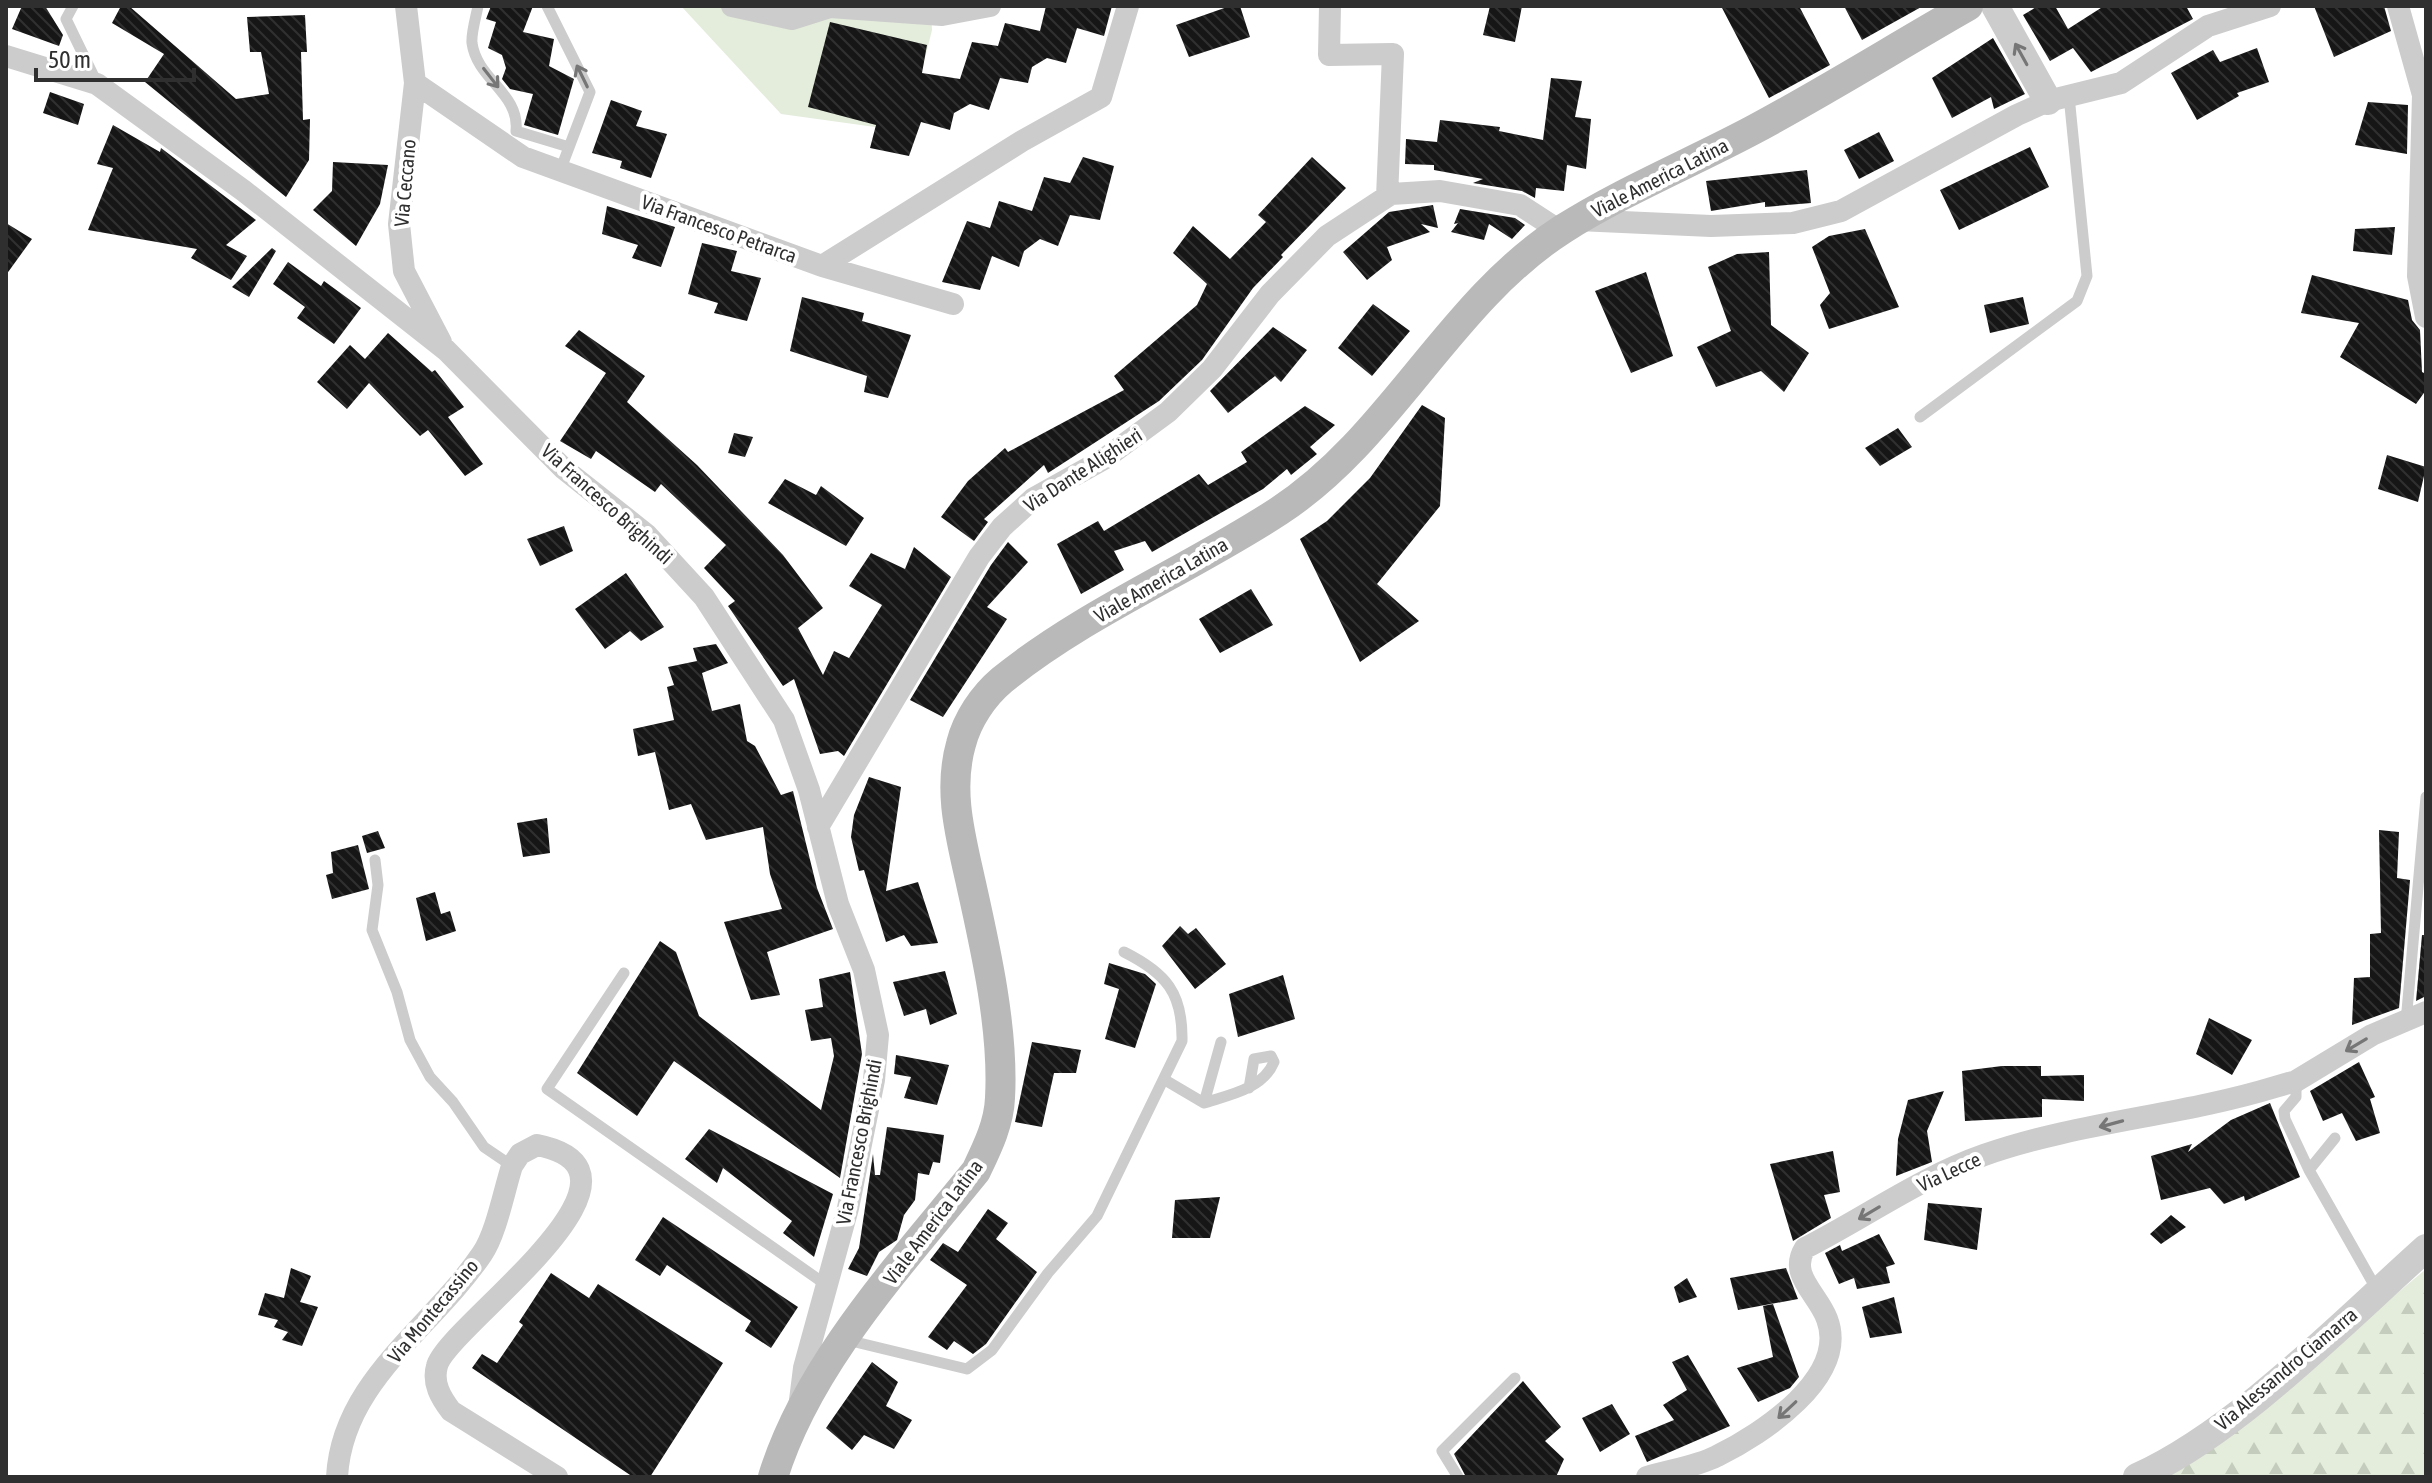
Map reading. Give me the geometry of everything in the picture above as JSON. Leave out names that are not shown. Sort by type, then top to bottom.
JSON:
[{"type":"main road","name":"Viale America Latina","points":[[773,1477],[799,1413],[825,1366],[976,1171],[993,1136],[1000,1100],[995,1015],[955,810],[961,743],[975,710],[999,682],[1074,631],[1307,492],[1350,452],[1454,328],[1512,269],[1569,226],[1756,129],[1968,6]]},
{"type":"street","name":"Via Ceccano","points":[[406,6],[415,83],[399,224],[404,271],[446,350]]},
{"type":"street","points":[[732,6],[792,19],[830,7],[942,15],[990,6]]},
{"type":"street","name":"Via Francesco Petrarca","points":[[415,83],[523,157],[822,266],[1022,141],[1101,97],[1128,6]]},
{"type":"street","points":[[1330,6],[1329,55],[1393,54],[1387,197]]},
{"type":"street","points":[[1995,6],[2058,99]]},
{"type":"street","points":[[1569,226],[1711,226],[1793,223],[1815,219],[1872,196],[2058,99],[2121,83],[2208,26],[2270,6]]},
{"type":"street","points":[[2398,6],[2423,95],[2423,189],[2418,276],[2426,317]]},
{"type":"street","name":"Via Francesco Brighindi","points":[[6,56],[97,84],[244,191],[446,350],[564,469],[646,534],[704,597],[784,720],[809,790],[838,904],[864,970],[878,1035],[874,1080],[848,1208],[799,1387],[799,1413]]},
{"type":"street","name":"Via Dante Alighieri","points":[[818,827],[979,557],[1002,527],[1034,498],[1104,459],[1168,412],[1212,369],[1270,294],[1327,236],[1387,197],[1440,191],[1520,205],[1569,226]]},
{"type":"street","points":[[822,266],[953,304]]},
{"type":"street","name":"Via Lecce","points":[[1647,1477],[1715,1458],[1748,1439],[1778,1418],[1828,1362],[1832,1342],[1828,1321],[1800,1274],[1799,1258],[1805,1248],[1952,1168],[1985,1154],[2147,1114],[2246,1096],[2296,1081],[2372,1035],[2416,1017]]},
{"type":"street","name":"Via Montecassino","points":[[337,1477],[339,1447],[362,1394],[484,1252],[512,1166],[520,1154],[537,1145],[556,1149],[573,1158],[581,1174],[581,1192],[573,1208],[514,1285],[442,1352],[436,1368],[436,1384],[440,1398],[451,1411],[557,1477]]},
{"type":"street","name":"Via Alessandro Ciamarra","points":[[2137,1477],[2199,1441],[2289,1371],[2426,1248]]},
{"type":"lane","points":[[73,6],[66,19],[97,84]]},
{"type":"lane","points":[[478,6],[472,43],[486,75],[512,102],[516,131],[569,147]]},
{"type":"lane","points":[[547,6],[590,92],[560,171]]},
{"type":"lane","points":[[1920,417],[2077,301],[2084,289],[2087,276],[2058,99]]},
{"type":"lane","points":[[2416,1017],[2426,797]]},
{"type":"lane","points":[[375,860],[378,885],[372,930],[397,992],[410,1040],[430,1077],[453,1102],[484,1147],[512,1166]]},
{"type":"lane","points":[[845,1339],[967,1369],[992,1350],[1048,1273],[1097,1216],[1182,1041],[1183,1021],[1167,980],[1124,952]]},
{"type":"lane","points":[[624,973],[547,1089],[825,1284]]},
{"type":"lane","points":[[1204,1103],[1221,1042]]},
{"type":"lane","points":[[1165,1080],[1204,1103],[1249,1088]]},
{"type":"lane","points":[[2296,1081],[2296,1097],[2284,1111],[2285,1119],[2309,1170],[2377,1291]]},
{"type":"lane","points":[[2309,1170],[2335,1138]]},
{"type":"lane","points":[[1458,1477],[1442,1451],[1515,1378]]},
{"type":"green space","points":[[681,6],[931,6],[932,30],[916,94],[888,89],[875,127],[781,114]]},
{"type":"green space","points":[[2426,1269],[2426,1477],[2163,1477],[2292,1381]]},
{"type":"building","points":[[22,6],[45,6],[63,35],[59,46],[12,29]]},
{"type":"building","points":[[121,6],[129,6],[236,99],[269,94],[261,52],[250,52],[247,17],[305,15],[307,52],[301,52],[303,120],[310,119],[309,160],[286,197],[145,82],[164,54],[112,23]]},
{"type":"building","points":[[491,6],[533,6],[523,32],[554,39],[549,66],[574,79],[558,135],[524,125],[533,94],[510,89],[502,79],[506,68],[502,55],[488,48],[496,22],[486,19]]},
{"type":"building","points":[[1046,6],[1112,6],[1104,36],[1077,28],[1066,63],[1047,58],[1032,67],[1028,83],[1000,78],[989,110],[970,104],[954,113],[950,130],[921,122],[909,156],[870,148],[876,125],[808,107],[830,22],[927,45],[922,73],[960,79],[972,42],[998,46],[1005,23],[1040,31]]},
{"type":"building","points":[[1230,6],[1240,6],[1250,37],[1189,57],[1176,25]]},
{"type":"building","points":[[1490,6],[1522,6],[1515,42],[1483,35]]},
{"type":"building","points":[[1721,6],[1799,6],[1830,65],[1769,98]]},
{"type":"building","points":[[1844,6],[1923,6],[1862,40]]},
{"type":"building","points":[[2038,6],[2055,6],[2068,29],[2104,6],[2186,6],[2193,19],[2091,72],[2073,48],[2050,61],[2023,15]]},
{"type":"building","points":[[2314,6],[2384,6],[2391,31],[2334,57]]},
{"type":"building","points":[[1993,38],[2025,94],[1994,109],[1991,97],[1952,118],[1932,78]]},
{"type":"building","points":[[2257,48],[2269,82],[2237,93],[2239,96],[2197,120],[2171,73],[2213,50],[2220,62]]},
{"type":"building","points":[[1551,78],[1582,81],[1575,117],[1591,119],[1586,169],[1567,165],[1564,191],[1536,188],[1535,198],[1522,191],[1473,183],[1483,179],[1434,170],[1434,165],[1405,164],[1406,139],[1437,142],[1440,120],[1500,127],[1499,131],[1543,140]]},
{"type":"building","points":[[50,92],[84,104],[78,125],[43,113]]},
{"type":"building","points":[[611,100],[642,111],[636,126],[667,134],[651,178],[620,168],[622,161],[592,153]]},
{"type":"building","points":[[2368,102],[2408,105],[2407,154],[2355,145]]},
{"type":"building","points":[[113,125],[160,152],[161,148],[256,220],[226,245],[247,256],[231,280],[191,258],[197,249],[88,230],[113,168],[97,164]]},
{"type":"building","points":[[1879,132],[1894,161],[1859,179],[1844,150]]},
{"type":"building","points":[[2030,147],[2049,187],[1959,230],[1940,190]]},
{"type":"building","points":[[1083,157],[1114,166],[1100,220],[1070,215],[1058,246],[1040,239],[1024,251],[1019,267],[992,256],[980,290],[942,282],[967,221],[990,228],[999,201],[1032,211],[1044,177],[1070,183]]},
{"type":"building","points":[[1312,157],[1346,188],[1253,288],[1202,360],[1159,401],[1048,473],[1044,465],[984,519],[988,522],[974,541],[941,517],[968,481],[1005,448],[1008,452],[1124,390],[1114,376],[1197,305],[1207,284],[1173,253],[1193,226],[1230,259],[1266,222],[1258,215]]},
{"type":"building","points":[[333,162],[388,165],[380,204],[356,246],[313,210],[332,191]]},
{"type":"building","points":[[1807,170],[1811,203],[1765,207],[1765,202],[1711,211],[1706,181]]},
{"type":"building","points":[[1433,205],[1438,228],[1421,224],[1430,232],[1387,247],[1392,260],[1367,280],[1343,252],[1389,212]]},
{"type":"building","points":[[607,206],[675,227],[661,267],[632,258],[638,245],[602,234]]},
{"type":"building","points":[[1460,209],[1515,218],[1525,225],[1512,239],[1489,224],[1484,240],[1451,232],[1458,223],[1454,224]]},
{"type":"building","points":[[6,223],[32,239],[6,275]]},
{"type":"building","points":[[2395,227],[2392,255],[2353,251],[2355,229]]},
{"type":"building","points":[[1865,229],[1899,307],[1829,329],[1820,305],[1830,293],[1812,247],[1829,236]]},
{"type":"building","points":[[702,243],[737,251],[731,271],[761,278],[747,321],[714,313],[718,303],[688,294]]},
{"type":"building","points":[[272,248],[276,251],[249,297],[232,287]]},
{"type":"building","points":[[1769,252],[1771,325],[1809,353],[1784,392],[1761,371],[1716,387],[1697,347],[1731,331],[1708,267],[1737,254]]},
{"type":"building","points":[[288,262],[321,286],[324,281],[361,308],[334,344],[297,318],[305,307],[273,284]]},
{"type":"building","points":[[1646,272],[1673,356],[1631,373],[1595,291]]},
{"type":"building","points":[[2312,275],[2408,300],[2412,320],[2420,330],[2422,372],[2426,374],[2426,390],[2416,404],[2340,357],[2359,323],[2301,313]]},
{"type":"building","points":[[802,297],[864,313],[862,321],[911,335],[888,398],[864,392],[867,376],[790,351]]},
{"type":"building","points":[[2023,297],[2029,324],[1990,333],[1984,305]]},
{"type":"building","points":[[1373,304],[1410,331],[1372,376],[1338,348]]},
{"type":"building","points":[[1273,327],[1307,350],[1281,382],[1275,376],[1228,413],[1210,391]]},
{"type":"building","points":[[579,330],[645,376],[627,402],[697,465],[783,555],[823,608],[798,628],[823,675],[834,651],[849,658],[882,605],[849,586],[871,553],[905,569],[914,547],[951,577],[844,756],[838,751],[820,754],[794,679],[783,686],[728,606],[735,601],[704,568],[726,545],[661,484],[655,492],[596,451],[591,459],[560,441],[606,373],[565,346]]},
{"type":"building","points":[[388,333],[432,372],[435,370],[464,407],[448,417],[483,464],[465,476],[428,430],[420,436],[369,383],[347,409],[317,382],[350,345],[365,359]]},
{"type":"building","points":[[1422,405],[1445,418],[1440,506],[1377,584],[1419,621],[1360,662],[1300,539],[1327,521],[1370,478]]},
{"type":"building","points":[[1305,406],[1335,425],[1310,447],[1317,454],[1291,475],[1287,469],[1263,489],[1152,552],[1145,541],[1114,551],[1124,570],[1081,594],[1057,544],[1098,521],[1104,531],[1199,474],[1208,485],[1247,462],[1241,452]]},
{"type":"building","points":[[1898,428],[1912,447],[1880,466],[1865,448]]},
{"type":"building","points":[[734,433],[753,437],[745,457],[728,453]]},
{"type":"building","points":[[2387,455],[2426,467],[2418,502],[2378,489]]},
{"type":"building","points":[[785,479],[816,495],[821,486],[864,518],[846,546],[768,503]]},
{"type":"building","points":[[564,526],[573,551],[540,566],[527,539]]},
{"type":"building","points":[[1008,542],[1028,562],[987,607],[1007,619],[943,717],[910,700]]},
{"type":"building","points":[[626,573],[664,627],[641,641],[630,631],[605,649],[575,609]]},
{"type":"building","points":[[1251,589],[1273,625],[1220,653],[1199,619]]},
{"type":"building","points":[[716,644],[728,663],[702,673],[712,711],[740,704],[747,741],[755,746],[781,795],[793,791],[817,888],[833,929],[767,952],[780,995],[751,1000],[724,922],[782,909],[770,874],[763,827],[706,840],[691,804],[669,810],[655,752],[638,756],[633,729],[674,720],[667,687],[674,685],[668,667],[697,661],[693,648]]},
{"type":"building","points":[[869,777],[901,787],[886,891],[918,882],[938,943],[911,946],[904,935],[886,942],[864,870],[859,871],[851,837],[854,815]]},
{"type":"building","points":[[547,818],[550,853],[523,857],[517,823]]},
{"type":"building","points":[[2379,830],[2399,832],[2397,878],[2410,880],[2399,1008],[2352,1025],[2354,978],[2370,977],[2370,934],[2381,933]]},
{"type":"building","points":[[378,831],[385,848],[367,853],[362,836]]},
{"type":"building","points":[[358,845],[369,889],[332,899],[326,875],[333,873],[331,852]]},
{"type":"building","points":[[435,892],[441,914],[450,911],[456,931],[426,941],[416,898]]},
{"type":"building","points":[[1180,926],[1188,934],[1196,928],[1226,964],[1195,989],[1162,946]]},
{"type":"building","points":[[2422,935],[2426,935],[2426,996],[2416,1001]]},
{"type":"building","points":[[660,941],[676,952],[699,1016],[821,1110],[834,1056],[831,1038],[811,1041],[805,1010],[823,1007],[819,979],[850,972],[862,1054],[840,1178],[674,1061],[637,1116],[577,1073]]},
{"type":"building","points":[[1109,963],[1145,974],[1156,984],[1135,1048],[1105,1039],[1119,989],[1104,984]]},
{"type":"building","points":[[945,971],[957,1014],[930,1025],[926,1009],[904,1016],[893,982]]},
{"type":"building","points":[[1283,975],[1295,1019],[1238,1037],[1229,994]]},
{"type":"building","points":[[2209,1018],[2252,1040],[2232,1075],[2196,1054]]},
{"type":"building","points":[[1032,1042],[1081,1050],[1076,1073],[1054,1073],[1042,1127],[1015,1122]]},
{"type":"building","points":[[896,1055],[949,1065],[937,1105],[904,1098],[911,1077],[894,1074]]},
{"type":"building","points":[[2359,1062],[2375,1097],[2370,1099],[2380,1133],[2356,1141],[2342,1113],[2323,1121],[2310,1091]]},
{"type":"building","points":[[2002,1066],[2041,1066],[2041,1076],[2084,1075],[2084,1101],[2042,1099],[2042,1117],[1965,1121],[1962,1071]]},
{"type":"building","points":[[1944,1091],[1927,1131],[1932,1162],[1896,1176],[1898,1139],[1908,1100]]},
{"type":"building","points":[[2270,1103],[2300,1177],[2245,1201],[2244,1196],[2224,1204],[2210,1188],[2161,1200],[2151,1156],[2192,1144],[2188,1152],[2231,1120]]},
{"type":"building","points":[[887,1127],[944,1135],[940,1163],[933,1162],[929,1175],[918,1173],[915,1200],[904,1215],[897,1240],[879,1252],[867,1276],[848,1269],[859,1248],[873,1154],[875,1175],[880,1175]]},
{"type":"building","points":[[709,1129],[833,1194],[814,1257],[783,1233],[792,1221],[723,1168],[717,1183],[685,1159]]},
{"type":"building","points":[[1833,1151],[1840,1192],[1824,1195],[1831,1218],[1793,1241],[1770,1164]]},
{"type":"building","points":[[1220,1197],[1210,1238],[1172,1238],[1175,1200]]},
{"type":"building","points":[[1928,1203],[1982,1208],[1977,1250],[1924,1240]]},
{"type":"building","points":[[988,1209],[1008,1223],[996,1239],[1037,1272],[986,1344],[973,1354],[954,1341],[947,1350],[928,1337],[967,1285],[930,1260],[943,1243],[958,1252]]},
{"type":"building","points":[[2171,1215],[2186,1227],[2161,1244],[2150,1234]]},
{"type":"building","points":[[663,1217],[798,1307],[771,1348],[745,1331],[751,1321],[667,1265],[660,1276],[635,1260]]},
{"type":"building","points":[[1879,1234],[1895,1264],[1886,1267],[1890,1283],[1857,1289],[1854,1278],[1839,1284],[1825,1253],[1840,1245],[1842,1251]]},
{"type":"building","points":[[291,1268],[311,1276],[300,1302],[318,1307],[302,1346],[282,1340],[288,1332],[274,1327],[278,1320],[258,1315],[265,1293],[284,1298]]},
{"type":"building","points":[[1786,1268],[1798,1299],[1738,1310],[1730,1278]]},
{"type":"building","points":[[551,1273],[589,1298],[598,1284],[723,1363],[650,1477],[633,1477],[472,1368],[482,1354],[497,1363],[523,1325],[519,1322]]},
{"type":"building","points":[[1687,1278],[1697,1297],[1679,1303],[1674,1287]]},
{"type":"building","points":[[1894,1297],[1902,1333],[1870,1338],[1862,1307]]},
{"type":"building","points":[[1773,1304],[1799,1377],[1790,1388],[1758,1402],[1737,1368],[1773,1357],[1763,1306]]},
{"type":"building","points":[[1688,1355],[1730,1426],[1647,1462],[1635,1436],[1674,1420],[1663,1405],[1687,1390],[1672,1362]]},
{"type":"building","points":[[872,1362],[898,1382],[886,1406],[912,1420],[894,1449],[864,1435],[852,1450],[826,1428]]},
{"type":"building","points":[[1523,1381],[1561,1427],[1545,1441],[1564,1459],[1556,1477],[1466,1477],[1454,1454]]},
{"type":"building","points":[[1612,1404],[1630,1434],[1600,1452],[1582,1418]]}]
